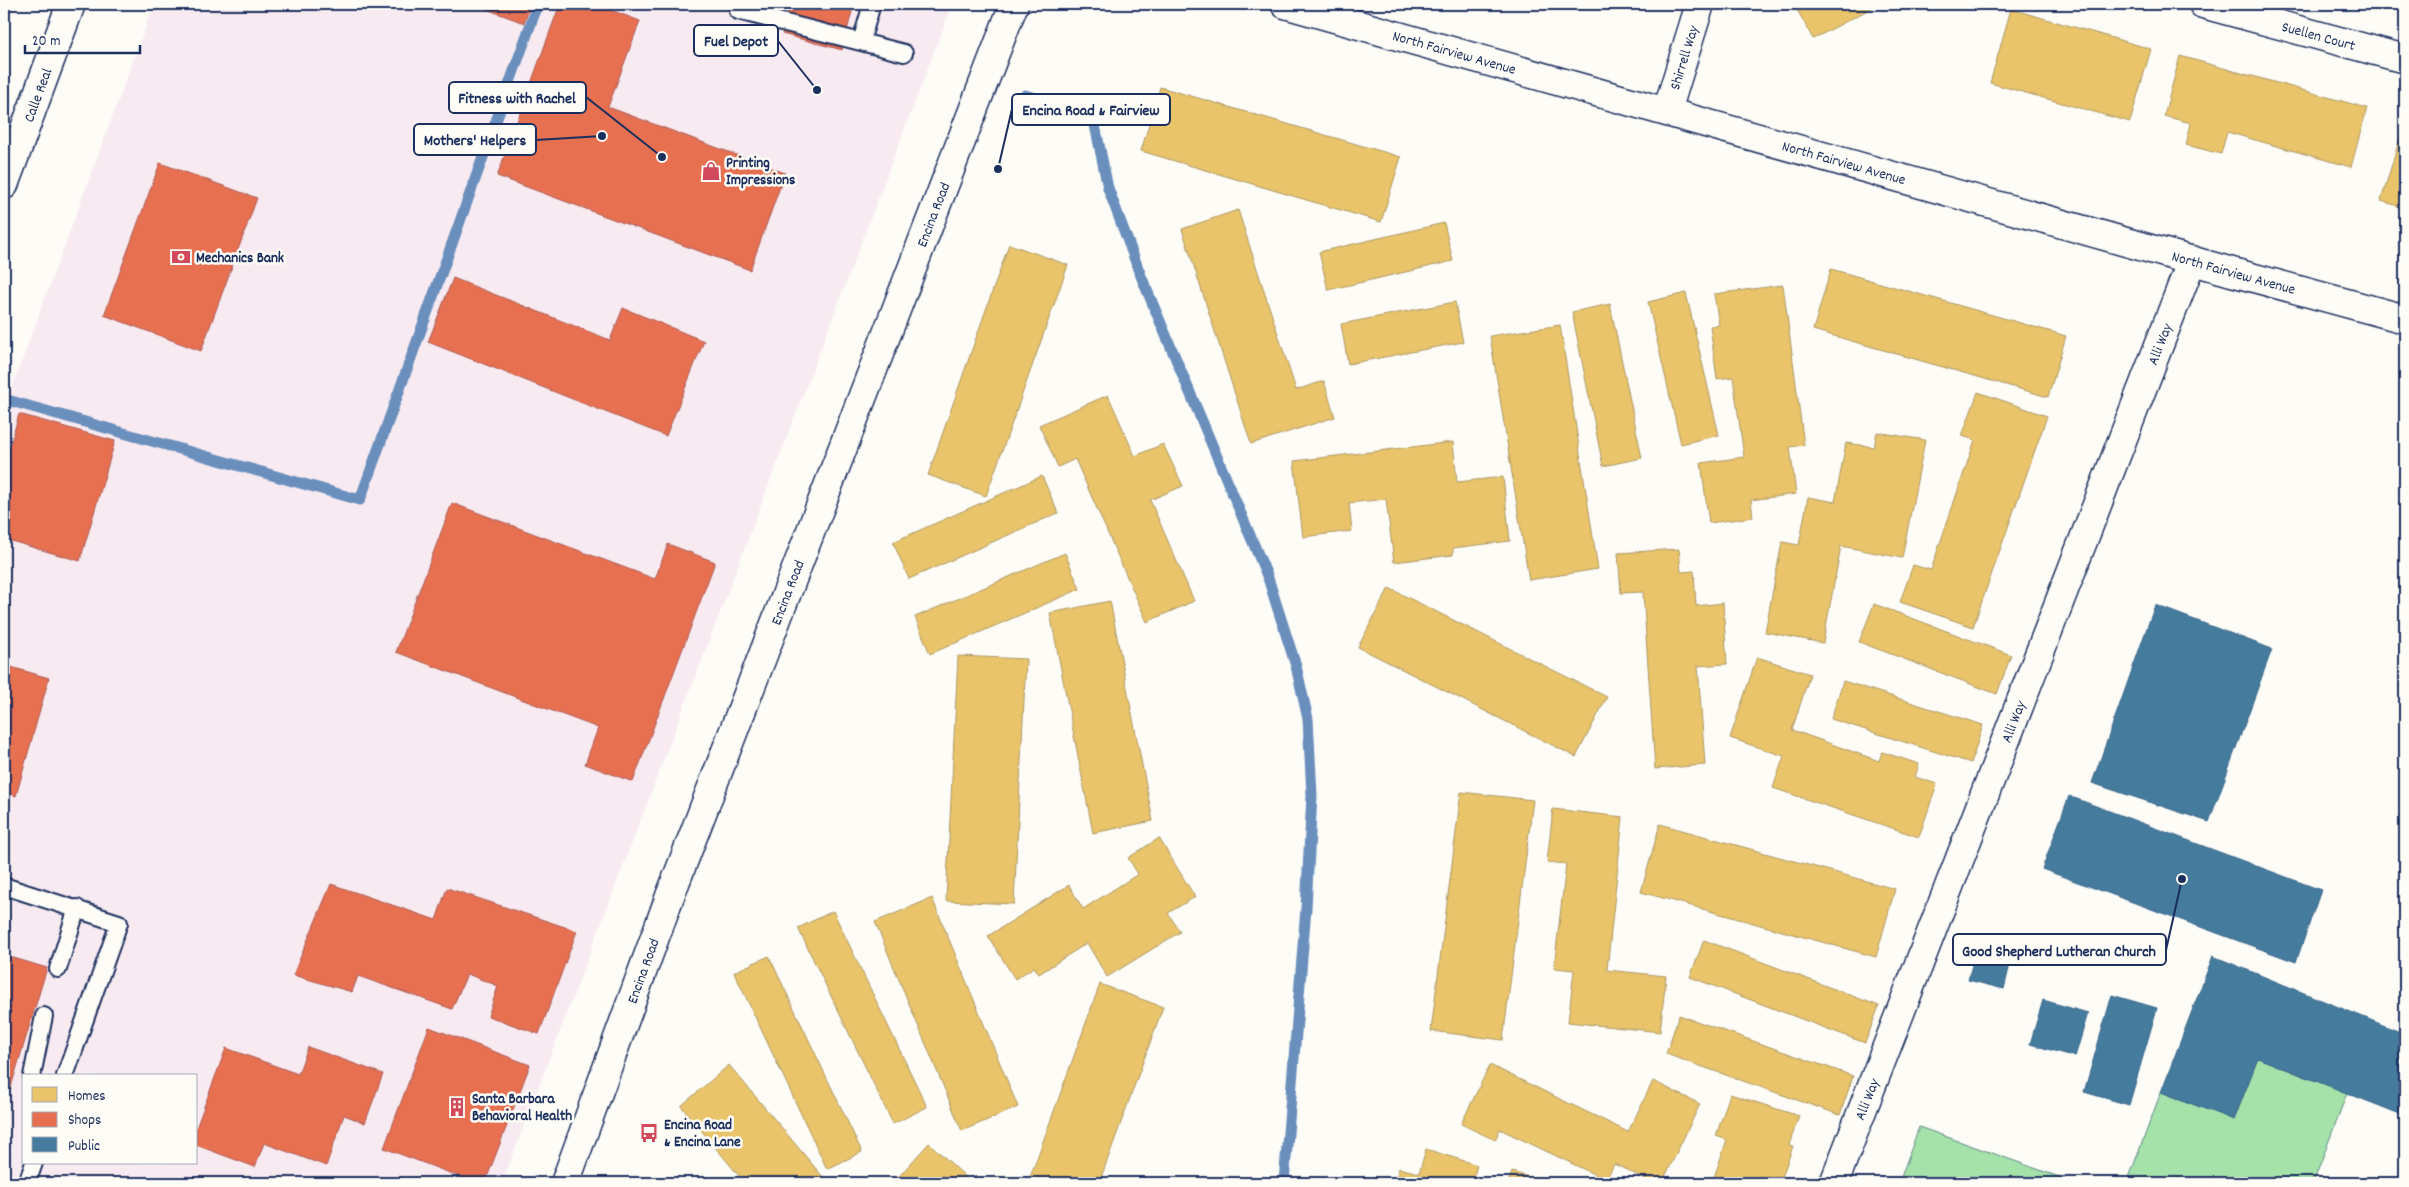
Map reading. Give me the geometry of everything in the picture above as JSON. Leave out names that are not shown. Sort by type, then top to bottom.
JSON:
[{"type":"street","name":"Calle Real","points":[[4,185],[71,4]]},
{"type":"street","name":"Encina Road","points":[[565,1183],[670,896],[1014,4]]},
{"type":"street","name":"North Fairview Avenue","points":[[1285,4],[2405,319]]},
{"type":"street","name":"Shirrell Way","points":[[1667,111],[1700,4]]},
{"type":"street","name":"Suellen Court","points":[[2203,4],[2405,58]]},
{"type":"street","name":"Alli Way","points":[[1834,1183],[2192,260]]},
{"type":"lane","points":[[861,42],[868,5]]},
{"type":"lane","points":[[738,11],[904,53]]},
{"type":"lane","points":[[4,886],[119,923],[66,1074]]},
{"type":"lane","points":[[58,968],[77,908]]},
{"type":"lane","points":[[32,1074],[44,1016]]},
{"type":"lane","points":[[28,1183],[34,1164]]},
{"type":"shaded area","points":[[154,4],[944,4],[950,10],[502,1183],[4,1183],[4,409]]},
{"type":"green space","points":[[2258,1058],[2347,1093],[2313,1183],[2127,1183],[2161,1092],[2234,1120]]},
{"type":"green space","points":[[1919,1127],[2065,1179],[2063,1183],[1899,1183]]},
{"type":"building: Homes","points":[[1794,4],[1879,4],[1813,39]]},
{"type":"building: Homes","points":[[2011,9],[2151,49],[2130,122],[1990,83]]},
{"type":"building: Homes","points":[[2180,56],[2367,108],[2351,167],[2227,132],[2221,154],[2186,145],[2191,123],[2164,116]]},
{"type":"building: Homes","points":[[1160,87],[1401,157],[1381,222],[1141,151]]},
{"type":"building: Homes","points":[[2405,125],[2405,208],[2381,201]]},
{"type":"building: Homes","points":[[1238,210],[1296,390],[1324,381],[1335,417],[1251,444],[1182,229]]},
{"type":"building: Homes","points":[[1444,223],[1453,261],[1328,290],[1319,252]]},
{"type":"building: Homes","points":[[1009,244],[1068,265],[986,496],[928,475]]},
{"type":"building: Homes","points":[[1831,269],[2066,336],[2048,397],[1813,330]]},
{"type":"building: Homes","points":[[1783,285],[1804,445],[1790,447],[1796,494],[1751,500],[1753,517],[1709,523],[1701,463],[1744,457],[1733,377],[1717,379],[1710,326],[1719,325],[1714,294]]},
{"type":"building: Homes","points":[[1686,293],[1719,435],[1681,444],[1648,302]]},
{"type":"building: Homes","points":[[1455,302],[1463,342],[1348,364],[1341,324]]},
{"type":"building: Homes","points":[[1610,304],[1642,458],[1603,466],[1572,312]]},
{"type":"building: Homes","points":[[1560,325],[1598,569],[1529,580],[1490,336]]},
{"type":"building: Homes","points":[[1978,392],[2047,416],[1973,627],[1900,602],[1913,565],[1931,570],[1975,440],[1962,436]]},
{"type":"building: Homes","points":[[1108,395],[1135,456],[1163,444],[1183,486],[1150,500],[1194,601],[1147,622],[1075,459],[1058,467],[1039,425]]},
{"type":"building: Homes","points":[[1877,432],[1925,440],[1902,558],[1841,546],[1823,643],[1765,632],[1782,542],[1799,545],[1808,497],[1835,502],[1846,443],[1874,447]]},
{"type":"building: Homes","points":[[1453,442],[1457,482],[1503,477],[1510,541],[1453,548],[1453,555],[1394,562],[1386,499],[1349,503],[1352,531],[1303,537],[1294,461]]},
{"type":"building: Homes","points":[[1042,476],[1058,513],[909,579],[893,542]]},
{"type":"building: Homes","points":[[1679,549],[1681,572],[1694,571],[1696,606],[1723,603],[1727,664],[1698,666],[1705,765],[1655,769],[1643,592],[1621,593],[1618,553]]},
{"type":"building: Homes","points":[[1065,553],[1080,589],[930,654],[915,617]]},
{"type":"building: Homes","points":[[1389,588],[1607,697],[1576,757],[1358,647]]},
{"type":"building: Homes","points":[[1110,601],[1153,821],[1093,833],[1050,613]]},
{"type":"building: Homes","points":[[1874,604],[2011,655],[1997,694],[1859,642]]},
{"type":"building: Homes","points":[[958,656],[1026,659],[1014,904],[946,901]]},
{"type":"building: Homes","points":[[1757,657],[1810,674],[1792,730],[1879,761],[1882,752],[1919,764],[1915,777],[1937,784],[1919,837],[1773,788],[1784,756],[1730,738]]},
{"type":"building: Homes","points":[[1843,681],[1983,725],[1971,763],[1831,719]]},
{"type":"building: Homes","points":[[1461,792],[1533,800],[1503,1040],[1431,1031]]},
{"type":"building: Homes","points":[[1553,809],[1623,817],[1607,970],[1666,976],[1660,1032],[1568,1022],[1574,970],[1554,968],[1566,864],[1547,862]]},
{"type":"building: Homes","points":[[1660,824],[1895,889],[1876,957],[1641,892]]},
{"type":"building: Homes","points":[[1159,838],[1195,897],[1168,913],[1180,932],[1107,977],[1087,943],[1039,974],[1034,967],[1015,979],[988,936],[1069,885],[1083,909],[1138,874],[1128,858]]},
{"type":"building: Homes","points":[[932,898],[1018,1107],[962,1131],[875,922]]},
{"type":"building: Homes","points":[[833,911],[927,1107],[893,1124],[798,928]]},
{"type":"building: Homes","points":[[1704,940],[1879,1006],[1865,1043],[1690,977]]},
{"type":"building: Homes","points":[[769,956],[862,1152],[827,1169],[734,972]]},
{"type":"building: Homes","points":[[1100,984],[1163,1007],[1099,1183],[1028,1183]]},
{"type":"building: Homes","points":[[1679,1015],[1853,1076],[1840,1115],[1666,1054]]},
{"type":"building: Homes","points":[[729,1065],[828,1183],[745,1183],[681,1106]]},
{"type":"building: Homes","points":[[1490,1065],[1628,1132],[1653,1081],[1700,1104],[1662,1183],[1654,1183],[1614,1164],[1606,1180],[1500,1129],[1495,1140],[1461,1124]]},
{"type":"building: Homes","points":[[1730,1094],[1799,1116],[1789,1145],[1793,1146],[1780,1183],[1712,1183],[1727,1140],[1716,1136]]},
{"type":"building: Homes","points":[[929,1143],[967,1178],[963,1183],[893,1183]]},
{"type":"building: Homes","points":[[1426,1149],[1477,1165],[1472,1183],[1395,1183],[1399,1168],[1419,1173]]},
{"type":"building: Homes","points":[[1512,1172],[1549,1183],[1508,1183]]},
{"type":"building: Shops","points":[[479,4],[531,4],[524,23],[478,6]]},
{"type":"building: Shops","points":[[560,4],[595,4],[640,21],[608,107],[785,173],[750,270],[497,176]]},
{"type":"building: Shops","points":[[790,4],[854,4],[842,50],[782,34]]},
{"type":"building: Shops","points":[[160,163],[257,198],[201,351],[104,315]]},
{"type":"building: Shops","points":[[453,278],[610,340],[623,308],[704,341],[666,436],[428,342]]},
{"type":"building: Shops","points":[[19,414],[115,441],[80,561],[4,539],[4,467]]},
{"type":"building: Shops","points":[[452,503],[655,579],[668,544],[715,562],[633,782],[585,764],[598,728],[396,652]]},
{"type":"building: Shops","points":[[4,665],[49,678],[16,796],[4,792]]},
{"type":"building: Shops","points":[[331,884],[436,920],[447,888],[577,931],[539,1034],[488,1016],[498,986],[467,974],[452,1009],[358,976],[352,992],[293,975]]},
{"type":"building: Shops","points":[[4,955],[47,968],[4,1110]]},
{"type":"building: Shops","name":"Santa Barbara Behavioral Health","points":[[429,1027],[530,1065],[485,1183],[476,1183],[384,1148]]},
{"type":"building: Shops","points":[[308,1047],[383,1074],[365,1123],[344,1115],[326,1166],[264,1143],[255,1167],[198,1146],[198,1123],[226,1048],[298,1074]]},
{"type":"building: Public","points":[[2155,605],[2272,649],[2209,822],[2092,783]]},
{"type":"building: Public","points":[[2069,796],[2321,890],[2296,962],[2042,869]]},
{"type":"building: Public","points":[[1979,939],[2014,948],[2004,989],[1968,980]]},
{"type":"building: Public","points":[[2213,956],[2405,1034],[2405,1116],[2258,1058],[2234,1120],[2161,1092]]},
{"type":"building: Public","points":[[2112,995],[2157,1008],[2129,1105],[2084,1092]]},
{"type":"building: Public","points":[[2043,1000],[2088,1013],[2075,1057],[2030,1044]]},
{"type":"waterway","points":[[4,399],[360,500],[538,4]]},
{"type":"waterway","points":[[1025,95],[1075,109],[1086,114],[1095,125],[1108,188],[1141,276],[1268,578],[1296,666],[1308,719],[1312,795],[1306,908],[1284,1183]]},
{"type":"place","name":"Fuel Depot","points":[[817,90]]},
{"type":"place","name":"Mothers' Helpers","points":[[602,136]]},
{"type":"place","name":"Fitness with Rachel","points":[[662,157]]},
{"type":"place","name":"Encina Road & Fairview","points":[[998,169]]},
{"type":"place","name":"Printing Impressions","points":[[711,171]]},
{"type":"place","name":"Mechanics Bank","points":[[181,257]]},
{"type":"place","name":"Good Shepherd Lutheran Church","points":[[2182,879]]},
{"type":"place","name":"Santa Barbara Behavioral Health","points":[[457,1107]]},
{"type":"place","name":"Encina Road & Encina Lane","points":[[649,1133]]}]
